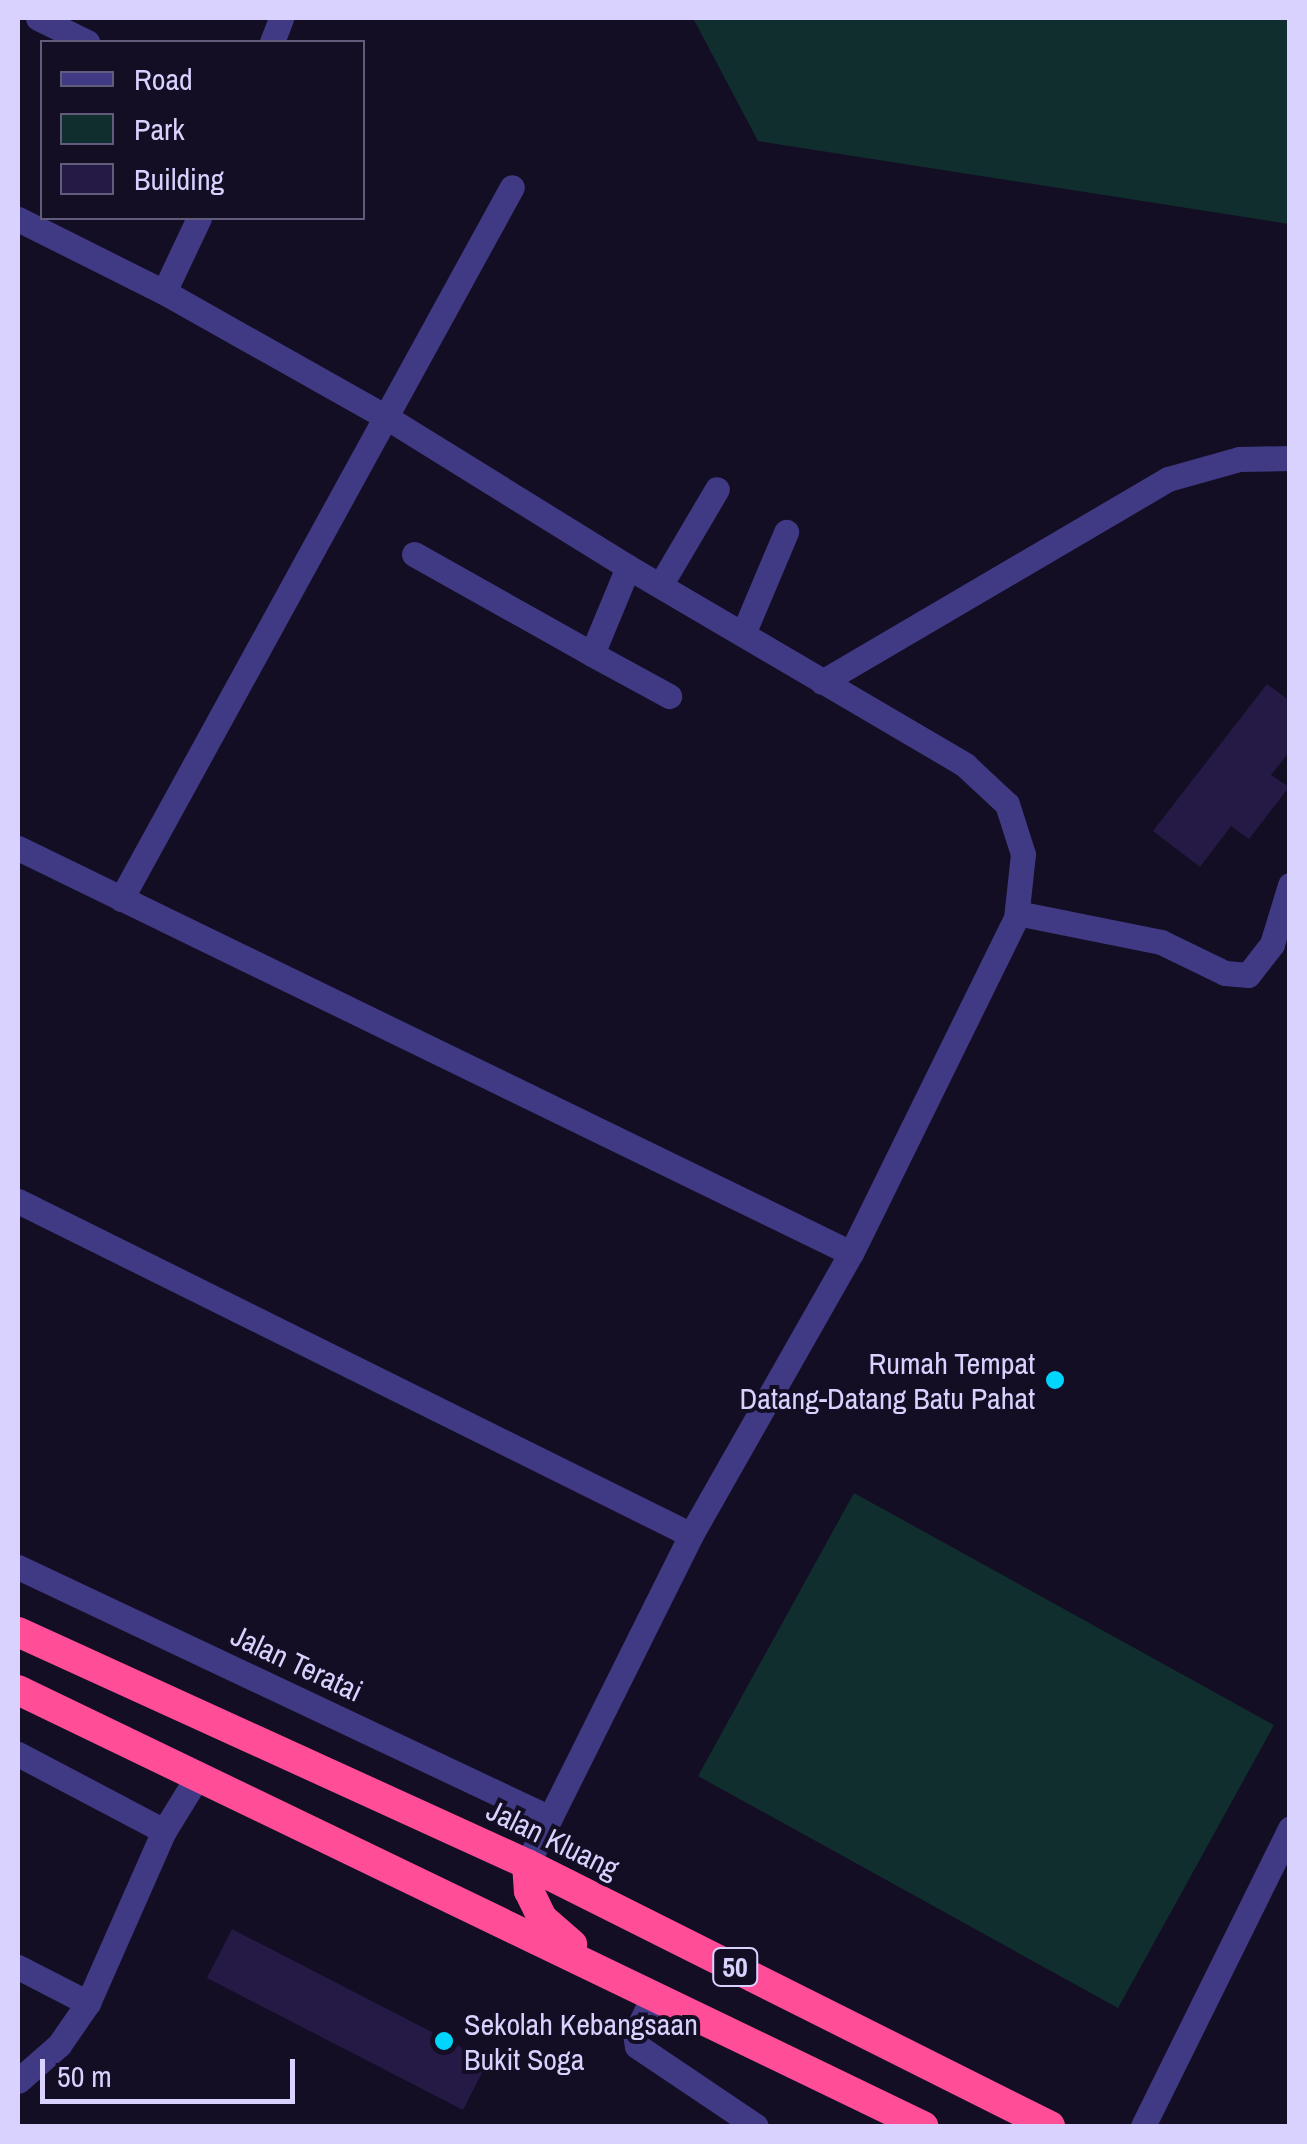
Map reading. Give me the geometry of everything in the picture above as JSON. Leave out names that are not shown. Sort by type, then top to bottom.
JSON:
[{"type":"highway","name":"Jalan Kluang","points":[[18,1632],[527,1864],[1050,2126]]},
{"type":"highway","name":"50","points":[[18,1690],[923,2126]]},
{"type":"highway","points":[[527,1864],[530,1891],[542,1918],[600,1968]]},
{"type":"street","points":[[38,18],[84,40]]},
{"type":"street","points":[[121,899],[512,187]]},
{"type":"street","points":[[18,220],[164,292],[386,417],[628,566],[965,765],[1007,804],[1023,854],[1016,913],[851,1253],[691,1536],[527,1864]]},
{"type":"street","points":[[164,292],[198,220]]},
{"type":"street","points":[[822,682],[1168,479],[1238,458],[1290,458]]},
{"type":"street","points":[[660,584],[717,489]]},
{"type":"street","points":[[743,634],[786,532]]},
{"type":"street","points":[[414,554],[669,696]]},
{"type":"street","points":[[592,654],[628,566]]},
{"type":"street","points":[[18,848],[851,1253]]},
{"type":"street","points":[[1016,913],[1161,942],[1224,973],[1248,975],[1272,944],[1290,885]]},
{"type":"street","points":[[18,1202],[691,1536]]},
{"type":"street","name":"Jalan Teratai","points":[[18,1567],[550,1818]]},
{"type":"street","points":[[18,1754],[164,1831]]},
{"type":"street","points":[[18,2082],[59,2045],[88,2003],[164,1831],[196,1779]]},
{"type":"street","points":[[1143,2126],[1290,1828]]},
{"type":"street","points":[[18,1966],[88,2003]]},
{"type":"street","points":[[654,1995],[635,2034],[637,2046],[756,2126]]},
{"type":"green space","points":[[693,18],[1289,18],[1289,224],[758,141]]},
{"type":"green space","points":[[854,1493],[1274,1725],[1118,2008],[698,1776]]},
{"type":"building","points":[[1267,684],[1290,701],[1290,751],[1271,775],[1289,787],[1249,839],[1231,826],[1200,867],[1153,831]]},
{"type":"building","points":[[232,1929],[488,2061],[463,2110],[207,1978]]},
{"type":"place","name":"Rumah Tempat Datang-Datang Batu Pahat","points":[[1055,1380]]},
{"type":"place","name":"Sekolah Kebangsaan Bukit Soga","points":[[444,2041]]}]
